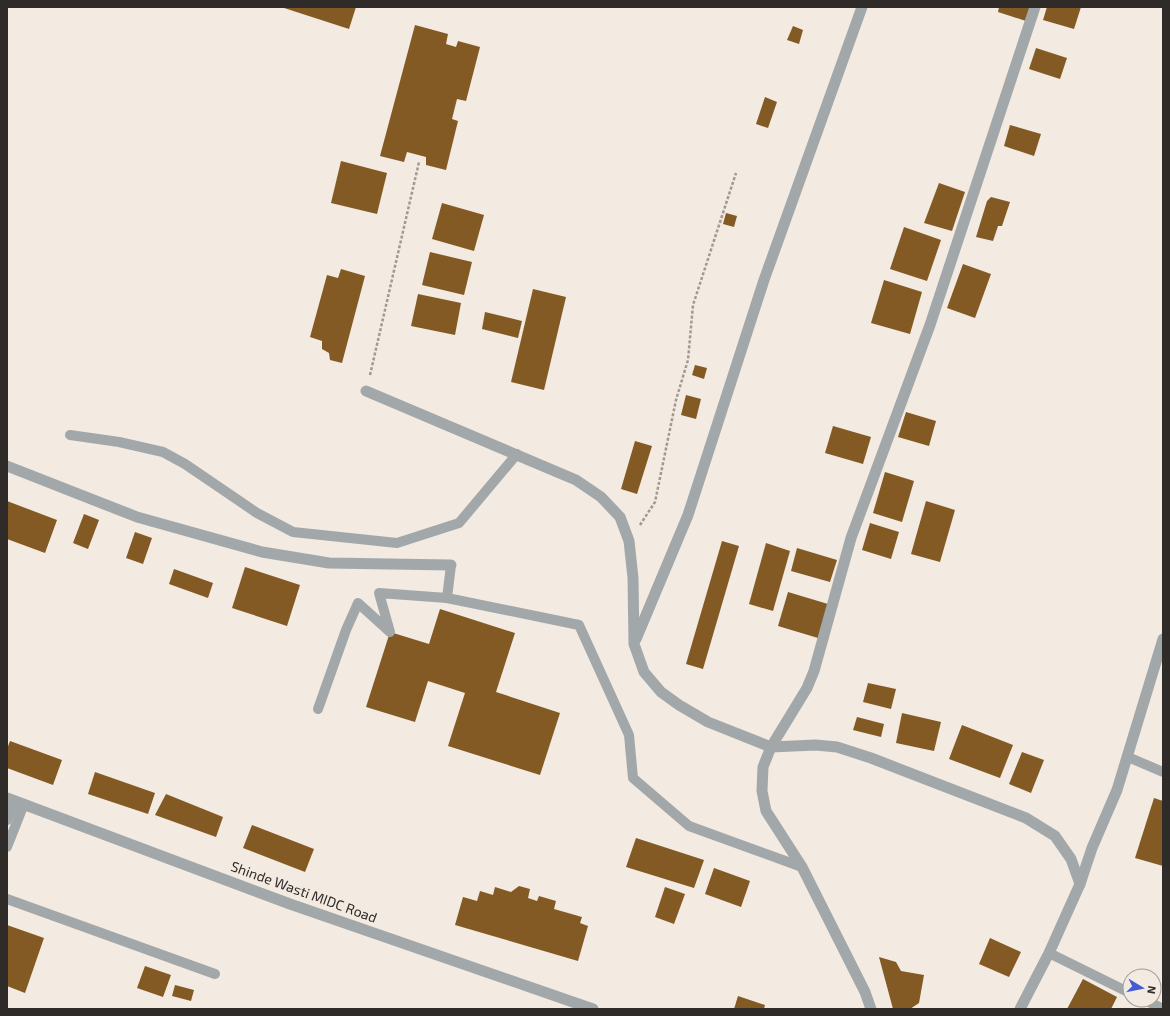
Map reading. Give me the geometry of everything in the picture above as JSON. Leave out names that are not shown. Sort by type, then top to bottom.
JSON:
[{"type":"street","points":[[634,644],[688,515],[764,280],[862,7]]},
{"type":"street","points":[[871,1009],[865,992],[802,867],[766,811],[762,790],[763,767],[771,747],[807,688],[814,671],[851,538],[930,326],[1035,7]]},
{"type":"street","points":[[366,391],[576,480],[601,497],[620,517],[629,541],[633,578],[634,644],[644,672],[661,692],[679,705],[708,722],[771,747],[816,745],[837,747],[871,758],[1026,818],[1054,836],[1071,859],[1080,884]]},
{"type":"street","points":[[7,466],[137,517],[262,552],[329,563],[451,565]]},
{"type":"street","points":[[1020,1009],[1049,953],[1080,884],[1092,848],[1117,790],[1163,639]]},
{"type":"street","name":"Shinde Wasti MIDC Road","points":[[15,801],[290,904],[593,1009]]},
{"type":"lane","points":[[70,435],[119,442],[163,452],[185,464],[258,512],[293,532],[398,543],[459,523],[517,454]]},
{"type":"lane","points":[[447,598],[451,565]]},
{"type":"lane","points":[[318,709],[346,630],[358,603],[390,632],[379,593],[447,598],[578,625],[630,735],[633,778],[689,826],[802,867]]},
{"type":"lane","points":[[1128,757],[1163,772]]},
{"type":"lane","points":[[7,820],[15,801]]},
{"type":"lane","points":[[7,847],[15,801]]},
{"type":"lane","points":[[7,899],[215,974]]},
{"type":"lane","points":[[1049,953],[1122,989]]},
{"type":"path","points":[[366,391],[419,162]]},
{"type":"path","points":[[629,541],[655,502],[676,400],[688,360],[692,305],[736,173]]},
{"type":"building","points":[[281,7],[356,7],[349,29]]},
{"type":"building","points":[[999,7],[1030,7],[1026,21],[998,12]]},
{"type":"building","points":[[1047,7],[1081,7],[1074,29],[1043,20]]},
{"type":"building","points":[[415,25],[448,34],[446,44],[456,47],[458,41],[480,47],[466,101],[457,99],[452,119],[458,121],[446,170],[426,165],[426,157],[407,152],[404,162],[380,156]]},
{"type":"building","points":[[793,26],[803,30],[799,44],[787,40]]},
{"type":"building","points":[[1036,48],[1067,58],[1060,79],[1029,69]]},
{"type":"building","points":[[765,97],[777,102],[768,128],[756,124]]},
{"type":"building","points":[[1010,125],[1041,134],[1034,156],[1004,146]]},
{"type":"building","points":[[341,161],[387,173],[377,214],[331,203]]},
{"type":"building","points":[[939,183],[965,192],[952,231],[924,223]]},
{"type":"building","points":[[991,197],[1010,202],[1002,226],[998,226],[993,241],[976,237],[987,201]]},
{"type":"building","points":[[442,203],[484,215],[474,251],[432,239]]},
{"type":"building","points":[[726,213],[737,216],[734,227],[723,224]]},
{"type":"building","points":[[904,227],[941,240],[927,281],[890,269]]},
{"type":"building","points":[[430,252],[472,262],[464,295],[422,285]]},
{"type":"building","points":[[963,264],[991,274],[975,318],[947,308]]},
{"type":"building","points":[[341,269],[365,276],[342,363],[330,360],[329,353],[322,349],[322,341],[310,337],[327,275],[338,278]]},
{"type":"building","points":[[884,280],[922,292],[910,334],[871,323]]},
{"type":"building","points":[[533,289],[566,297],[544,390],[511,382]]},
{"type":"building","points":[[418,294],[461,303],[455,335],[411,326]]},
{"type":"building","points":[[485,312],[522,321],[518,338],[482,329]]},
{"type":"building","points":[[695,365],[707,368],[704,379],[692,375]]},
{"type":"building","points":[[686,395],[701,399],[696,419],[681,415]]},
{"type":"building","points":[[906,412],[936,421],[929,446],[898,437]]},
{"type":"building","points":[[833,426],[871,437],[863,464],[825,453]]},
{"type":"building","points":[[635,441],[652,446],[637,494],[621,489]]},
{"type":"building","points":[[885,472],[914,481],[902,522],[873,513]]},
{"type":"building","points":[[7,501],[57,520],[45,553],[7,539]]},
{"type":"building","points":[[926,501],[955,510],[940,562],[911,554]]},
{"type":"building","points":[[84,514],[99,520],[88,549],[73,543]]},
{"type":"building","points":[[870,523],[899,532],[891,559],[862,550]]},
{"type":"building","points":[[135,532],[152,538],[143,564],[126,558]]},
{"type":"building","points":[[722,541],[739,546],[703,669],[686,664]]},
{"type":"building","points":[[766,543],[790,551],[773,611],[749,604]]},
{"type":"building","points":[[797,548],[837,560],[830,582],[791,571]]},
{"type":"building","points":[[245,567],[300,585],[287,626],[232,608]]},
{"type":"building","points":[[174,569],[213,583],[208,598],[169,584]]},
{"type":"building","points":[[788,592],[828,604],[818,638],[778,626]]},
{"type":"building","points":[[440,609],[515,633],[496,692],[560,713],[540,775],[448,746],[465,693],[428,681],[415,722],[366,707],[390,632],[429,644]]},
{"type":"building","points":[[868,683],[896,689],[891,709],[863,702]]},
{"type":"building","points":[[902,713],[941,722],[934,751],[896,743]]},
{"type":"building","points":[[857,717],[884,724],[881,737],[853,730]]},
{"type":"building","points":[[962,725],[1013,745],[1000,778],[949,759]]},
{"type":"building","points":[[10,741],[62,760],[53,785],[7,768],[7,749]]},
{"type":"building","points":[[1022,752],[1044,760],[1031,793],[1009,784]]},
{"type":"building","points":[[95,772],[155,793],[148,814],[88,794]]},
{"type":"building","points":[[166,794],[223,817],[216,837],[155,815]]},
{"type":"building","points":[[1154,798],[1163,801],[1163,866],[1135,858]]},
{"type":"building","points":[[252,825],[314,849],[305,872],[243,848]]},
{"type":"building","points":[[636,838],[704,860],[694,888],[626,867]]},
{"type":"building","points":[[714,868],[750,881],[741,907],[705,894]]},
{"type":"building","points":[[519,886],[530,889],[528,898],[537,901],[539,896],[556,901],[554,909],[582,917],[580,923],[588,926],[578,961],[455,925],[463,897],[477,901],[480,891],[493,895],[495,887],[511,892]]},
{"type":"building","points":[[665,887],[685,894],[674,924],[655,917]]},
{"type":"building","points":[[7,925],[44,938],[25,993],[7,986]]},
{"type":"building","points":[[990,938],[1021,952],[1009,977],[979,964]]},
{"type":"building","points":[[879,957],[896,962],[901,971],[924,975],[919,1003],[910,1009],[893,1009]]},
{"type":"building","points":[[145,966],[171,975],[163,997],[137,988]]},
{"type":"building","points":[[1083,979],[1117,997],[1111,1009],[1067,1009]]},
{"type":"building","points":[[175,985],[194,990],[191,1001],[172,996]]},
{"type":"building","points":[[738,996],[765,1005],[764,1009],[734,1009]]}]
